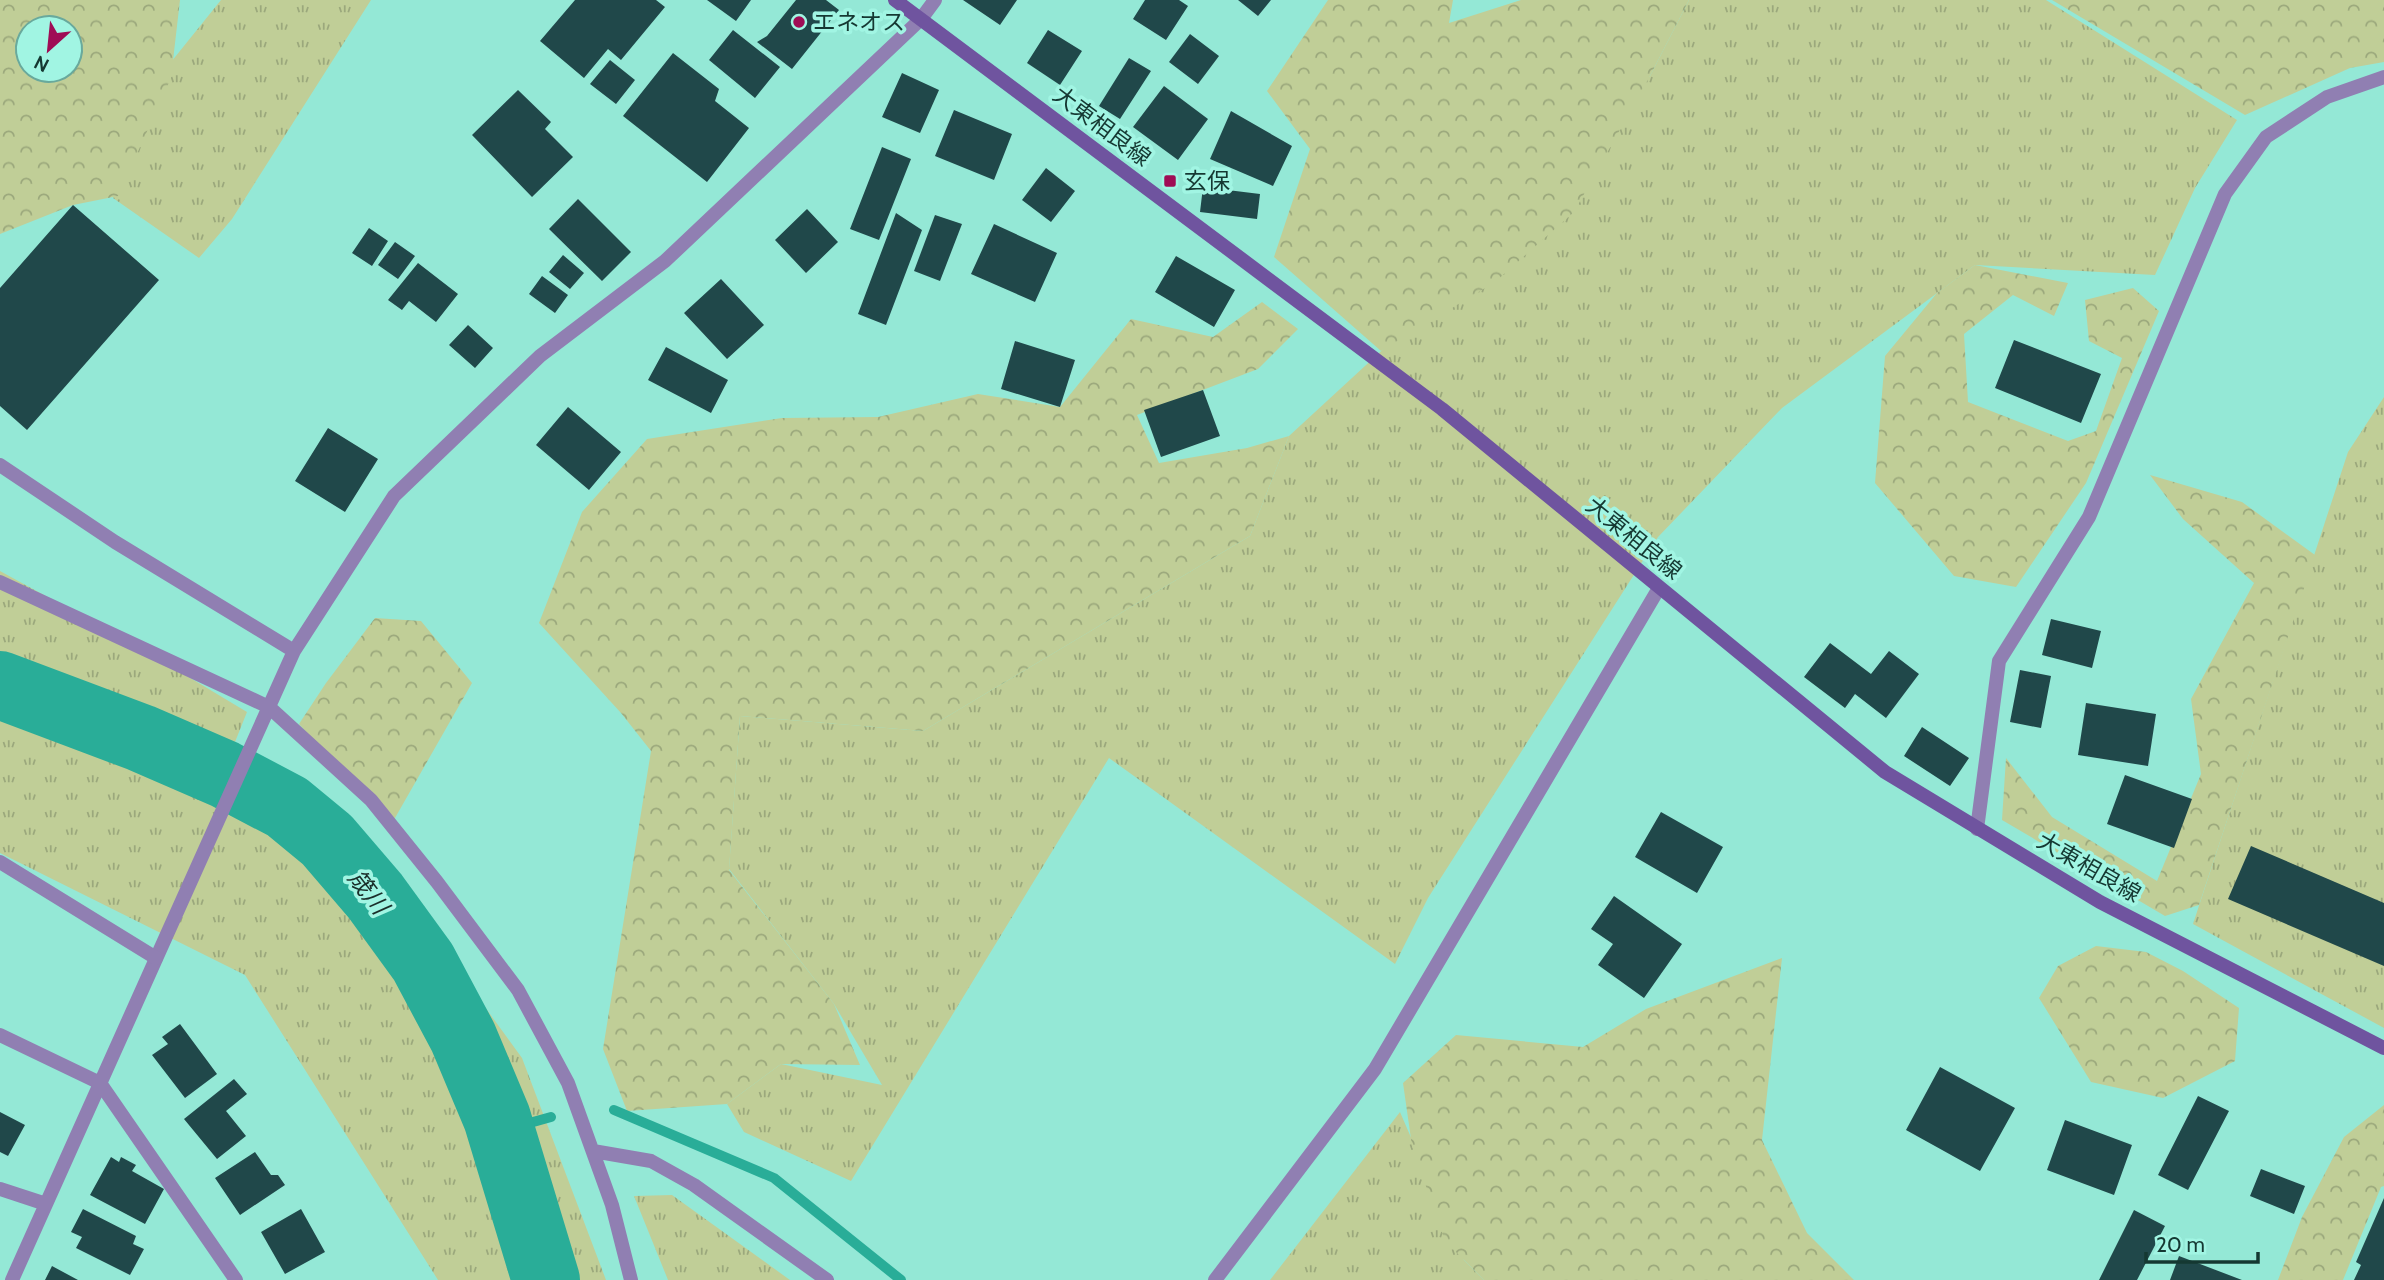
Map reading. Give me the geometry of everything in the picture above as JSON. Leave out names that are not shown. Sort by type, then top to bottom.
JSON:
[{"type":"main road","name":"大東相良線","points":[[895,0],[1442,409],[1885,772],[2101,902],[2384,1048]]},
{"type":"street","points":[[12,1280],[295,651],[394,496],[540,356],[665,261],[921,19],[935,0]]},
{"type":"street","points":[[1977,829],[1999,661],[2089,517],[2225,194],[2266,137],[2328,97],[2384,77]]},
{"type":"street","points":[[0,465],[115,542],[295,651]]},
{"type":"street","points":[[0,582],[269,707],[370,800],[518,990],[568,1083],[612,1205],[631,1280]]},
{"type":"street","points":[[1215,1280],[1375,1069],[1659,588]]},
{"type":"street","points":[[0,862],[156,958]]},
{"type":"street","points":[[0,1035],[100,1083],[236,1280]]},
{"type":"street","points":[[593,1151],[651,1161],[694,1185],[827,1280]]},
{"type":"street","points":[[0,1189],[46,1204]]},
{"type":"green space","points":[[0,0],[180,0],[171,78],[118,196],[73,205],[0,234]]},
{"type":"green space","points":[[221,0],[371,0],[232,219],[199,258],[113,198],[167,67]]},
{"type":"green space","points":[[1328,0],[1453,0],[1449,23],[1521,0],[1689,0],[1574,212],[1495,282],[1381,351],[1274,257],[1310,149],[1267,91]]},
{"type":"green space","points":[[1689,0],[2046,0],[2237,120],[2195,188],[2155,275],[1975,265],[1782,408],[1658,537],[1428,898],[1395,964],[1109,758],[851,1181],[744,1132],[727,1104],[781,1064],[882,1085],[834,1004],[729,869],[740,716],[923,731],[1250,536],[1289,436],[1442,295],[1650,76]]},
{"type":"green space","points":[[2052,0],[2384,0],[2384,62],[2350,68],[2245,115]]},
{"type":"green space","points":[[1975,265],[2068,283],[2054,316],[2013,295],[1964,334],[1968,402],[2068,441],[2096,431],[2122,358],[2089,341],[2085,300],[2133,288],[2159,311],[2086,483],[2016,587],[1954,576],[1875,483],[1885,356],[1937,293]]},
{"type":"green space","points":[[1262,302],[1298,329],[1258,369],[1137,415],[1159,463],[1247,448],[1289,436],[1250,536],[923,731],[740,716],[729,870],[834,1004],[860,1065],[781,1064],[727,1104],[627,1111],[603,1049],[651,751],[621,713],[539,623],[582,512],[647,439],[782,418],[878,417],[978,394],[1060,407],[1131,319],[1213,337]]},
{"type":"green space","points":[[2384,397],[2384,1028],[2193,924],[2348,452]]},
{"type":"green space","points":[[2150,475],[2242,502],[2315,555],[2199,905],[2165,916],[2002,820],[2006,758],[2052,817],[2157,881],[2201,774],[2191,699],[2254,583],[2183,519]]},
{"type":"green space","points":[[0,571],[137,646],[247,712],[227,762],[0,687]]},
{"type":"green space","points":[[375,618],[421,621],[472,683],[391,825],[299,724]]},
{"type":"green space","points":[[0,690],[340,808],[522,1058],[606,1280],[438,1280],[245,975],[0,853]]},
{"type":"green space","points":[[2096,946],[2146,952],[2183,971],[2239,1008],[2235,1061],[2163,1098],[2091,1082],[2039,998],[2058,966]]},
{"type":"green space","points":[[1782,958],[1762,1140],[1807,1233],[1854,1280],[1484,1280],[1445,1241],[1412,1146],[1403,1083],[1456,1035],[1583,1047],[1646,1009]]},
{"type":"green space","points":[[2384,1105],[2384,1186],[2381,1187],[2343,1280],[2278,1280],[2302,1217],[2344,1137]]},
{"type":"green space","points":[[1400,1112],[1464,1260],[1484,1280],[1270,1280]]},
{"type":"green space","points":[[672,1195],[790,1280],[668,1280],[634,1196]]},
{"type":"building","points":[[575,0],[656,0],[665,7],[621,60],[608,49],[584,78],[540,41]]},
{"type":"building","points":[[707,0],[751,0],[736,21]]},
{"type":"building","points":[[796,0],[826,0],[839,10],[792,69],[757,42],[767,36]]},
{"type":"building","points":[[963,0],[1017,0],[1000,25]]},
{"type":"building","points":[[1145,0],[1179,0],[1188,6],[1166,40],[1133,19]]},
{"type":"building","points":[[1238,0],[1271,0],[1258,16]]},
{"type":"building","points":[[733,30],[780,67],[755,98],[709,60]]},
{"type":"building","points":[[1048,30],[1082,51],[1060,85],[1027,63]]},
{"type":"building","points":[[1190,34],[1219,56],[1198,84],[1169,62]]},
{"type":"building","points":[[673,53],[719,89],[715,101],[749,128],[707,182],[623,116]]},
{"type":"building","points":[[1129,58],[1151,71],[1120,119],[1099,106]]},
{"type":"building","points":[[610,60],[635,80],[616,104],[590,84]]},
{"type":"building","points":[[902,73],[939,90],[920,133],[882,117]]},
{"type":"building","points":[[1164,86],[1208,119],[1178,160],[1133,127]]},
{"type":"building","points":[[518,90],[551,122],[545,129],[573,157],[532,197],[472,135]]},
{"type":"building","points":[[954,110],[1012,134],[994,180],[935,156]]},
{"type":"building","points":[[1231,111],[1292,146],[1273,186],[1210,159]]},
{"type":"building","points":[[882,147],[911,159],[879,240],[850,229]]},
{"type":"building","points":[[1046,168],[1075,191],[1051,222],[1022,200]]},
{"type":"building","points":[[1203,187],[1260,194],[1257,219],[1200,212]]},
{"type":"building","points":[[578,199],[631,252],[602,281],[549,229]]},
{"type":"building","points":[[73,205],[159,280],[27,430],[0,406],[0,288]]},
{"type":"building","points":[[807,209],[838,242],[806,273],[775,240]]},
{"type":"building","points":[[896,213],[922,230],[886,325],[858,314]]},
{"type":"building","points":[[935,215],[962,224],[940,281],[914,271]]},
{"type":"building","points":[[994,224],[1057,253],[1035,302],[971,274]]},
{"type":"building","points":[[369,228],[388,241],[372,266],[352,253]]},
{"type":"building","points":[[395,242],[415,256],[398,279],[378,265]]},
{"type":"building","points":[[563,255],[584,273],[570,289],[549,272]]},
{"type":"building","points":[[1176,256],[1235,290],[1214,327],[1155,292]]},
{"type":"building","points":[[418,263],[458,294],[436,322],[409,301],[402,310],[388,300]]},
{"type":"building","points":[[542,276],[568,295],[555,313],[529,294]]},
{"type":"building","points":[[721,279],[764,325],[727,359],[684,313]]},
{"type":"building","points":[[468,325],[493,348],[475,368],[449,345]]},
{"type":"building","points":[[2014,340],[2101,374],[2081,423],[1995,388]]},
{"type":"building","points":[[1015,341],[1075,360],[1060,407],[1001,389]]},
{"type":"building","points":[[666,347],[728,380],[711,413],[648,380]]},
{"type":"building","points":[[1203,390],[1220,436],[1161,457],[1144,410]]},
{"type":"building","points":[[568,407],[621,452],[589,490],[536,445]]},
{"type":"building","points":[[328,428],[378,459],[345,512],[295,481]]},
{"type":"building","points":[[2051,619],[2101,631],[2092,668],[2042,655]]},
{"type":"building","points":[[1830,643],[1871,674],[1889,651],[1919,674],[1886,718],[1855,694],[1845,708],[1804,677]]},
{"type":"building","points":[[2020,670],[2051,676],[2041,728],[2010,722]]},
{"type":"building","points":[[2086,703],[2156,714],[2148,766],[2078,755]]},
{"type":"building","points":[[1922,727],[1969,758],[1950,786],[1904,756]]},
{"type":"building","points":[[2125,775],[2192,799],[2174,848],[2107,824]]},
{"type":"building","points":[[1661,812],[1723,847],[1697,893],[1635,857]]},
{"type":"building","points":[[2251,846],[2384,903],[2384,966],[2228,899]]},
{"type":"building","points":[[1614,896],[1682,944],[1644,998],[1598,965],[1613,944],[1591,929]]},
{"type":"building","points":[[180,1024],[217,1074],[185,1098],[152,1055],[168,1044],[162,1037]]},
{"type":"building","points":[[1940,1067],[2015,1108],[1980,1171],[1906,1130]]},
{"type":"building","points":[[234,1079],[247,1094],[226,1111],[246,1136],[217,1159],[184,1119]]},
{"type":"building","points":[[2198,1096],[2229,1111],[2188,1190],[2158,1175]]},
{"type":"building","points":[[0,1112],[25,1125],[8,1156],[0,1152]]},
{"type":"building","points":[[2065,1120],[2132,1145],[2114,1195],[2047,1170]]},
{"type":"building","points":[[255,1152],[271,1175],[278,1175],[285,1185],[240,1215],[215,1178]]},
{"type":"building","points":[[111,1157],[119,1162],[121,1157],[136,1165],[132,1171],[164,1189],[145,1224],[90,1195]]},
{"type":"building","points":[[2261,1169],[2305,1186],[2294,1214],[2250,1196]]},
{"type":"building","points":[[2384,1198],[2384,1280],[2354,1280],[2361,1265],[2356,1262]]},
{"type":"building","points":[[83,1209],[136,1236],[133,1244],[144,1249],[130,1275],[76,1248],[82,1237],[71,1232]]},
{"type":"building","points":[[301,1209],[325,1252],[285,1274],[261,1232]]},
{"type":"building","points":[[2134,1210],[2165,1226],[2137,1280],[2099,1280]]},
{"type":"building","points":[[2179,1256],[2242,1280],[2170,1280]]},
{"type":"building","points":[[52,1266],[78,1280],[45,1280]]},
{"type":"waterway","name":"筬川","points":[[0,685],[141,738],[224,774],[287,807],[327,840],[375,896],[423,962],[463,1037],[497,1118],[546,1280]]},
{"type":"waterway","points":[[614,1110],[774,1178],[901,1280]]},
{"type":"waterway","points":[[501,1131],[551,1117]]},
{"type":"place","name":"エネオス","points":[[799,22]]},
{"type":"place","name":"玄保","points":[[1170,181]]}]
